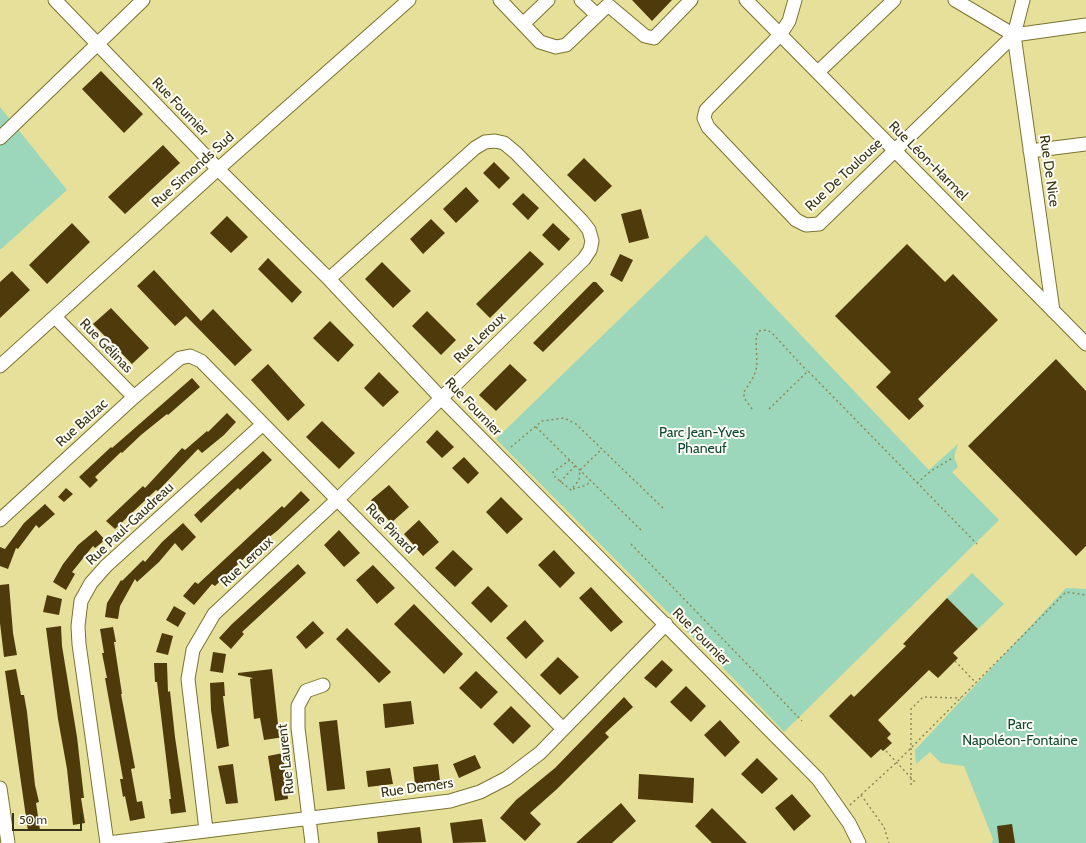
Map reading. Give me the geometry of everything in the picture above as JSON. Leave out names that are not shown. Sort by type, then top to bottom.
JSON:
[{"type":"street","name":"Rue Fournier","points":[[55,0],[218,169],[329,279],[442,398],[818,779],[842,811],[859,843]]},
{"type":"street","points":[[0,138],[143,0]]},
{"type":"street","name":"Rue Simonds Sud","points":[[0,366],[218,169],[409,0]]},
{"type":"street","points":[[501,0],[540,42],[556,47],[566,45],[606,6],[611,6],[645,36],[654,38],[691,0]]},
{"type":"street","points":[[523,24],[548,0]]},
{"type":"street","points":[[581,0],[597,15]]},
{"type":"street","name":"Rue Léon-Harmel","points":[[746,0],[1086,344]]},
{"type":"street","name":"Rue De Toulouse","points":[[795,0],[789,21],[780,35],[706,110],[704,118],[708,127],[796,220],[806,225],[819,224],[1014,35]]},
{"type":"street","points":[[818,72],[894,0]]},
{"type":"street","points":[[955,0],[1014,35],[1086,25]]},
{"type":"street","points":[[1014,35],[1023,0]]},
{"type":"street","name":"Rue De Nice","points":[[1014,35],[1053,311]]},
{"type":"street","name":"Rue Leroux","points":[[206,830],[188,679],[192,650],[214,614],[338,499],[584,259],[590,250],[592,241],[589,230],[582,221],[504,144],[495,141],[485,142],[475,148],[329,279]]},
{"type":"street","points":[[1030,151],[1086,144]]},
{"type":"street","name":"Rue Gélinas","points":[[55,317],[134,397]]},
{"type":"street","name":"Rue Balzac","points":[[0,520],[134,397],[180,358],[190,356]]},
{"type":"street","name":"Rue Pinard","points":[[190,356],[201,361],[563,729]]},
{"type":"street","name":"Rue Paul-Gaudreau","points":[[108,843],[79,644],[78,626],[81,601],[91,583],[106,566],[263,424]]},
{"type":"street","name":"Rue Demers","points":[[108,843],[450,801],[480,792],[507,778],[540,753],[666,624]]},
{"type":"street","name":"Rue Laurent","points":[[312,843],[298,728],[298,706],[306,691],[323,685]]},
{"type":"street","points":[[0,788],[8,843]]},
{"type":"path","points":[[752,409],[744,398],[744,392],[754,376],[757,366],[756,340],[758,331],[767,330],[772,333],[977,544]]},
{"type":"path","points":[[769,409],[808,371]]},
{"type":"path","points":[[511,447],[542,421],[564,418],[576,424],[665,510]]},
{"type":"path","points":[[536,426],[643,532]]},
{"type":"path","points":[[571,490],[579,480],[580,470],[602,449]]},
{"type":"path","points":[[917,483],[931,471],[954,457]]},
{"type":"path","points":[[570,460],[553,472],[560,482],[571,490]]},
{"type":"path","points":[[560,482],[575,466]]},
{"type":"path","points":[[571,490],[587,485],[590,481]]},
{"type":"path","points":[[631,544],[802,721]]},
{"type":"path","points":[[842,811],[897,762],[1066,592],[1086,595]]},
{"type":"path","points":[[955,661],[977,683]]},
{"type":"path","points":[[911,785],[911,709],[923,697],[961,698]]},
{"type":"path","points":[[886,751],[915,782]]},
{"type":"path","points":[[861,795],[884,827],[889,843]]},
{"type":"green space","points":[[0,107],[67,190],[0,250]]},
{"type":"green space","name":"Parc Jean-Yves Phaneuf","points":[[706,235],[929,470],[958,444],[954,457],[958,467],[952,472],[999,520],[784,732],[735,680],[496,439]]},
{"type":"green space","points":[[972,573],[1004,604],[978,629],[947,598]]},
{"type":"green space","name":"Parc Napoléon-Fontaine","points":[[1066,588],[1086,589],[1086,843],[992,843],[993,839],[964,766],[941,763],[930,752],[916,764],[915,750]]},
{"type":"building","points":[[632,0],[672,0],[652,21]]},
{"type":"building","points":[[101,71],[143,114],[124,133],[82,89]]},
{"type":"building","points":[[163,145],[180,163],[125,214],[108,197]]},
{"type":"building","points":[[584,158],[612,186],[595,202],[567,175]]},
{"type":"building","points":[[494,162],[510,178],[499,189],[483,173]]},
{"type":"building","points":[[466,187],[479,201],[456,223],[443,209]]},
{"type":"building","points":[[523,193],[539,208],[528,220],[512,204]]},
{"type":"building","points":[[641,209],[649,238],[629,243],[621,214]]},
{"type":"building","points":[[227,216],[248,237],[231,253],[210,233]]},
{"type":"building","points":[[431,219],[445,233],[423,254],[410,239]]},
{"type":"building","points":[[72,223],[90,242],[47,284],[29,265]]},
{"type":"building","points":[[553,223],[570,239],[559,251],[542,235]]},
{"type":"building","points":[[907,244],[945,282],[953,274],[998,320],[918,399],[924,406],[909,420],[876,387],[891,372],[835,316]]},
{"type":"building","points":[[530,251],[544,264],[490,318],[476,304]]},
{"type":"building","points":[[620,254],[633,260],[622,282],[610,275]]},
{"type":"building","points":[[268,258],[302,292],[292,303],[258,269]]},
{"type":"building","points":[[382,262],[411,291],[393,308],[365,279]]},
{"type":"building","points":[[154,270],[201,321],[213,309],[252,350],[235,366],[186,316],[175,326],[137,286]]},
{"type":"building","points":[[12,271],[30,290],[0,318],[0,282]]},
{"type":"building","points":[[593,282],[596,282],[604,291],[543,352],[533,343]]},
{"type":"building","points":[[111,308],[149,348],[132,364],[93,324]]},
{"type":"building","points":[[427,311],[456,340],[441,355],[412,326]]},
{"type":"building","points":[[330,321],[354,345],[338,362],[313,338]]},
{"type":"building","points":[[1056,359],[1086,391],[1086,546],[1076,556],[968,446]]},
{"type":"building","points":[[268,364],[305,405],[288,421],[251,380]]},
{"type":"building","points":[[510,364],[527,380],[496,411],[479,395]]},
{"type":"building","points":[[379,372],[399,392],[383,407],[364,388]]},
{"type":"building","points":[[192,378],[200,387],[168,415],[167,414],[141,435],[122,453],[121,452],[95,477],[98,480],[90,488],[79,477],[111,447],[112,448]]},
{"type":"building","points":[[227,413],[236,422],[224,435],[202,453],[198,449],[158,491],[156,490],[115,529],[106,521],[143,486],[145,488],[182,448],[185,450],[207,431],[208,432]]},
{"type":"building","points":[[322,421],[355,453],[339,469],[306,437]]},
{"type":"building","points":[[437,430],[454,447],[442,458],[426,442]]},
{"type":"building","points":[[263,451],[272,460],[240,490],[238,488],[201,523],[194,515]]},
{"type":"building","points":[[464,457],[479,473],[468,484],[452,468]]},
{"type":"building","points":[[389,485],[409,507],[391,523],[371,500]]},
{"type":"building","points":[[66,488],[73,494],[64,502],[58,497]]},
{"type":"building","points":[[301,491],[310,500],[277,531],[255,548],[215,586],[212,584],[194,605],[183,596],[195,582],[198,584],[282,506],[284,508]]},
{"type":"building","points":[[501,497],[523,519],[507,534],[486,512]]},
{"type":"building","points":[[45,504],[55,514],[39,528],[36,525],[18,549],[16,548],[8,569],[0,566],[0,547],[5,549],[24,523]]},
{"type":"building","points":[[419,520],[439,542],[423,556],[404,534]]},
{"type":"building","points":[[183,523],[196,537],[182,551],[175,543],[159,562],[137,582],[135,579],[120,606],[118,619],[105,617],[107,603],[121,580],[122,581],[143,560],[145,562],[162,542]]},
{"type":"building","points":[[96,530],[105,540],[95,548],[93,546],[72,572],[75,574],[66,590],[53,582],[63,564],[78,545]]},
{"type":"building","points":[[339,530],[360,553],[344,567],[324,545]]},
{"type":"building","points":[[453,550],[473,569],[455,587],[435,568]]},
{"type":"building","points":[[554,550],[575,573],[560,588],[538,565]]},
{"type":"building","points":[[298,564],[306,573],[242,632],[244,634],[231,649],[219,638],[232,624]]},
{"type":"building","points":[[373,565],[395,588],[377,604],[356,580]]},
{"type":"building","points":[[9,584],[13,633],[17,655],[4,657],[0,623],[0,585]]},
{"type":"building","points":[[488,586],[508,606],[491,623],[471,603]]},
{"type":"building","points":[[591,587],[623,622],[611,632],[579,598]]},
{"type":"building","points":[[47,595],[62,599],[59,615],[43,612]]},
{"type":"building","points":[[947,598],[978,629],[953,653],[958,658],[938,678],[929,670],[878,720],[891,734],[887,738],[892,743],[883,751],[881,749],[871,758],[829,716],[851,694],[854,697],[906,646],[903,644]]},
{"type":"building","points":[[414,604],[463,654],[444,674],[394,624]]},
{"type":"building","points":[[174,606],[186,613],[178,627],[166,620]]},
{"type":"building","points":[[525,620],[544,641],[526,659],[506,638]]},
{"type":"building","points":[[313,621],[324,633],[306,649],[296,637]]},
{"type":"building","points":[[61,626],[62,646],[77,737],[84,798],[81,798],[85,823],[73,825],[67,769],[58,719],[46,628]]},
{"type":"building","points":[[113,627],[116,642],[114,642],[121,694],[135,768],[131,769],[137,802],[142,801],[145,818],[130,821],[125,796],[123,797],[120,779],[123,779],[102,653],[104,653],[100,629]]},
{"type":"building","points":[[347,628],[391,672],[379,683],[336,639]]},
{"type":"building","points":[[162,633],[173,636],[168,655],[156,652]]},
{"type":"building","points":[[213,652],[226,654],[223,673],[210,671]]},
{"type":"building","points":[[558,657],[579,677],[560,695],[540,675]]},
{"type":"building","points":[[662,660],[673,670],[656,688],[644,678]]},
{"type":"building","points":[[154,663],[167,663],[168,692],[170,691],[186,812],[171,814],[169,799],[171,799],[157,682],[155,682]]},
{"type":"building","points":[[16,669],[21,695],[24,695],[27,712],[35,785],[39,802],[36,803],[40,830],[28,831],[5,671]]},
{"type":"building","points":[[272,669],[278,724],[282,724],[284,737],[264,740],[260,718],[254,719],[250,679],[253,678],[238,675],[238,673]]},
{"type":"building","points":[[476,671],[498,692],[481,709],[459,688]]},
{"type":"building","points":[[224,682],[225,696],[223,696],[229,746],[217,749],[211,710],[210,683]]},
{"type":"building","points":[[686,686],[706,706],[691,722],[670,702]]},
{"type":"building","points":[[624,697],[633,707],[605,733],[609,737],[557,789],[530,813],[541,824],[525,841],[500,818],[516,800],[555,768]]},
{"type":"building","points":[[411,701],[414,724],[385,728],[383,704]]},
{"type":"building","points":[[511,706],[531,726],[513,744],[493,724]]},
{"type":"building","points":[[337,720],[345,789],[327,791],[319,722]]},
{"type":"building","points":[[720,720],[740,742],[725,757],[704,735]]},
{"type":"building","points":[[283,753],[288,799],[275,801],[268,756]]},
{"type":"building","points":[[475,755],[481,768],[459,778],[453,764]]},
{"type":"building","points":[[757,758],[778,779],[762,794],[741,774]]},
{"type":"building","points":[[233,764],[238,803],[226,804],[218,766]]},
{"type":"building","points":[[438,764],[440,781],[415,784],[413,767]]},
{"type":"building","points":[[390,768],[393,784],[368,787],[366,771]]},
{"type":"building","points":[[639,774],[694,778],[693,803],[638,799]]},
{"type":"building","points":[[792,794],[811,816],[794,831],[775,808]]},
{"type":"building","points":[[621,803],[636,821],[612,843],[576,843]]},
{"type":"building","points":[[712,808],[747,843],[712,843],[695,826]]},
{"type":"building","points":[[482,819],[486,842],[453,843],[450,823]]},
{"type":"building","points":[[1012,824],[1015,843],[999,843],[997,826]]},
{"type":"building","points":[[420,827],[422,843],[378,843],[377,832]]}]
